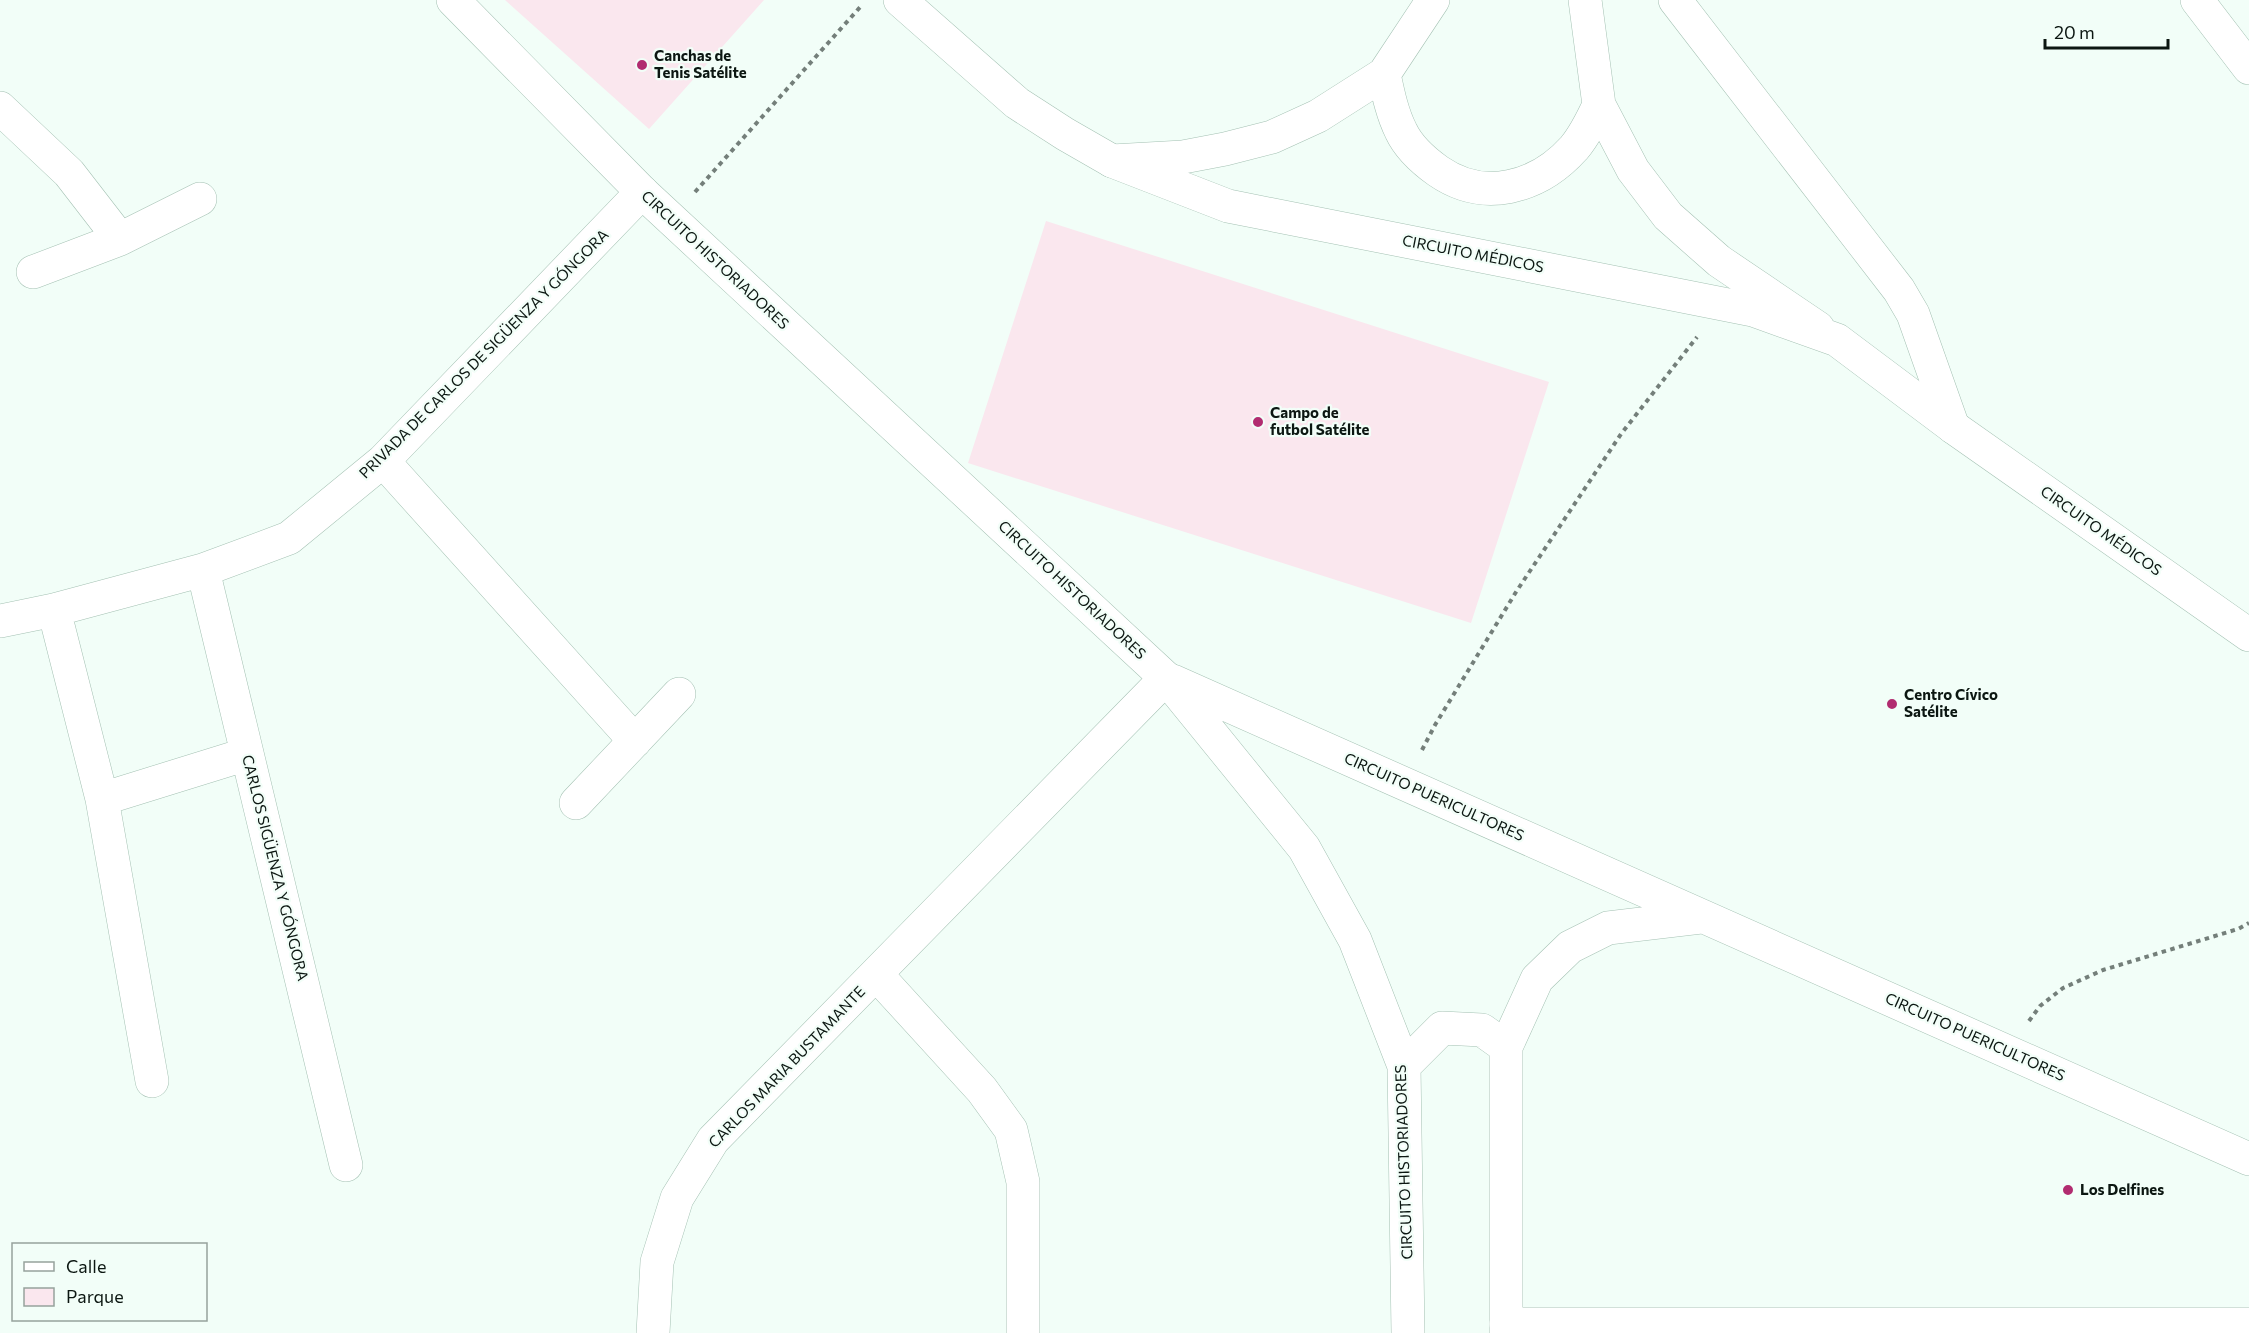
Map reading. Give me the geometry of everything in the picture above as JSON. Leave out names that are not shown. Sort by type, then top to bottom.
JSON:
[{"type":"street","name":"CIRCUITO HISTORIADORES","points":[[453,0],[642,192],[1166,678],[1304,848],[1355,940],[1404,1066],[1407,1333]]},
{"type":"street","name":"CIRCUITO MÉDICOS","points":[[900,0],[1017,103],[1065,134],[1112,161],[1228,206],[1753,310],[1837,340]]},
{"type":"street","points":[[1112,161],[1183,157],[1233,148],[1272,137],[1318,116],[1384,74],[1433,0]]},
{"type":"street","name":"CIRCUITO MÉDICOS","points":[[1585,0],[1599,105],[1633,170],[1668,216],[1719,261],[1837,340],[1953,427],[2249,635]]},
{"type":"street","points":[[1675,0],[1899,290],[1913,314],[1953,427]]},
{"type":"street","points":[[2197,0],[2249,68]]},
{"type":"street","points":[[1384,74],[1392,109],[1401,132],[1413,148],[1431,166],[1448,178],[1470,187],[1495,190],[1517,185],[1555,165],[1574,148],[1589,127],[1599,105]]},
{"type":"street","points":[[0,108],[69,173],[120,239]]},
{"type":"street","name":"PRIVADA DE CARLOS DE SIGÜENZA Y GÓNGORA","points":[[0,621],[54,610],[203,570],[290,538],[382,461],[642,192]]},
{"type":"street","points":[[33,272],[120,239],[200,199]]},
{"type":"street","points":[[382,461],[635,741]]},
{"type":"street","name":"CARLOS SIGÜENZA Y GÓNGORA","points":[[203,570],[346,1165]]},
{"type":"street","points":[[54,610],[102,799],[153,1081]]},
{"type":"street","name":"CIRCUITO PUERICULTORES","points":[[1166,678],[2249,1159]]},
{"type":"street","name":"CARLOS MARIA BUSTAMANTE","points":[[653,1333],[657,1262],[677,1198],[713,1140],[1166,678]]},
{"type":"street","points":[[576,803],[679,694]]},
{"type":"street","points":[[102,799],[247,754]]},
{"type":"street","points":[[1701,917],[1608,928],[1570,947],[1537,979],[1506,1047],[1506,1329],[2249,1324]]},
{"type":"street","name":"CARLOS MARIA BUSTAMANTE","points":[[876,974],[982,1090],[1011,1130],[1023,1182],[1023,1333]]},
{"type":"street","points":[[1404,1066],[1442,1028],[1482,1030],[1506,1047]]},
{"type":"path","points":[[671,219],[866,0]]},
{"type":"path","points":[[1405,784],[1435,725],[1516,592],[1621,434],[1723,304]]},
{"type":"path","points":[[2007,1051],[2040,1006],[2063,988],[2103,970],[2238,929],[2249,922]]},
{"type":"green space","name":"Canchas de Tenis Satélite","points":[[505,0],[764,0],[649,129]]},
{"type":"green space","name":"Campo de futbol Satélite","points":[[1046,221],[1549,382],[1471,623],[968,463]]},
{"type":"place","name":"Canchas de Tenis Satélite","points":[[642,65]]},
{"type":"place","name":"Campo de futbol Satélite","points":[[1258,422]]},
{"type":"place","name":"Centro Cívico Satélite","points":[[1892,704]]},
{"type":"place","name":"Los Delfines","points":[[2068,1190]]}]
